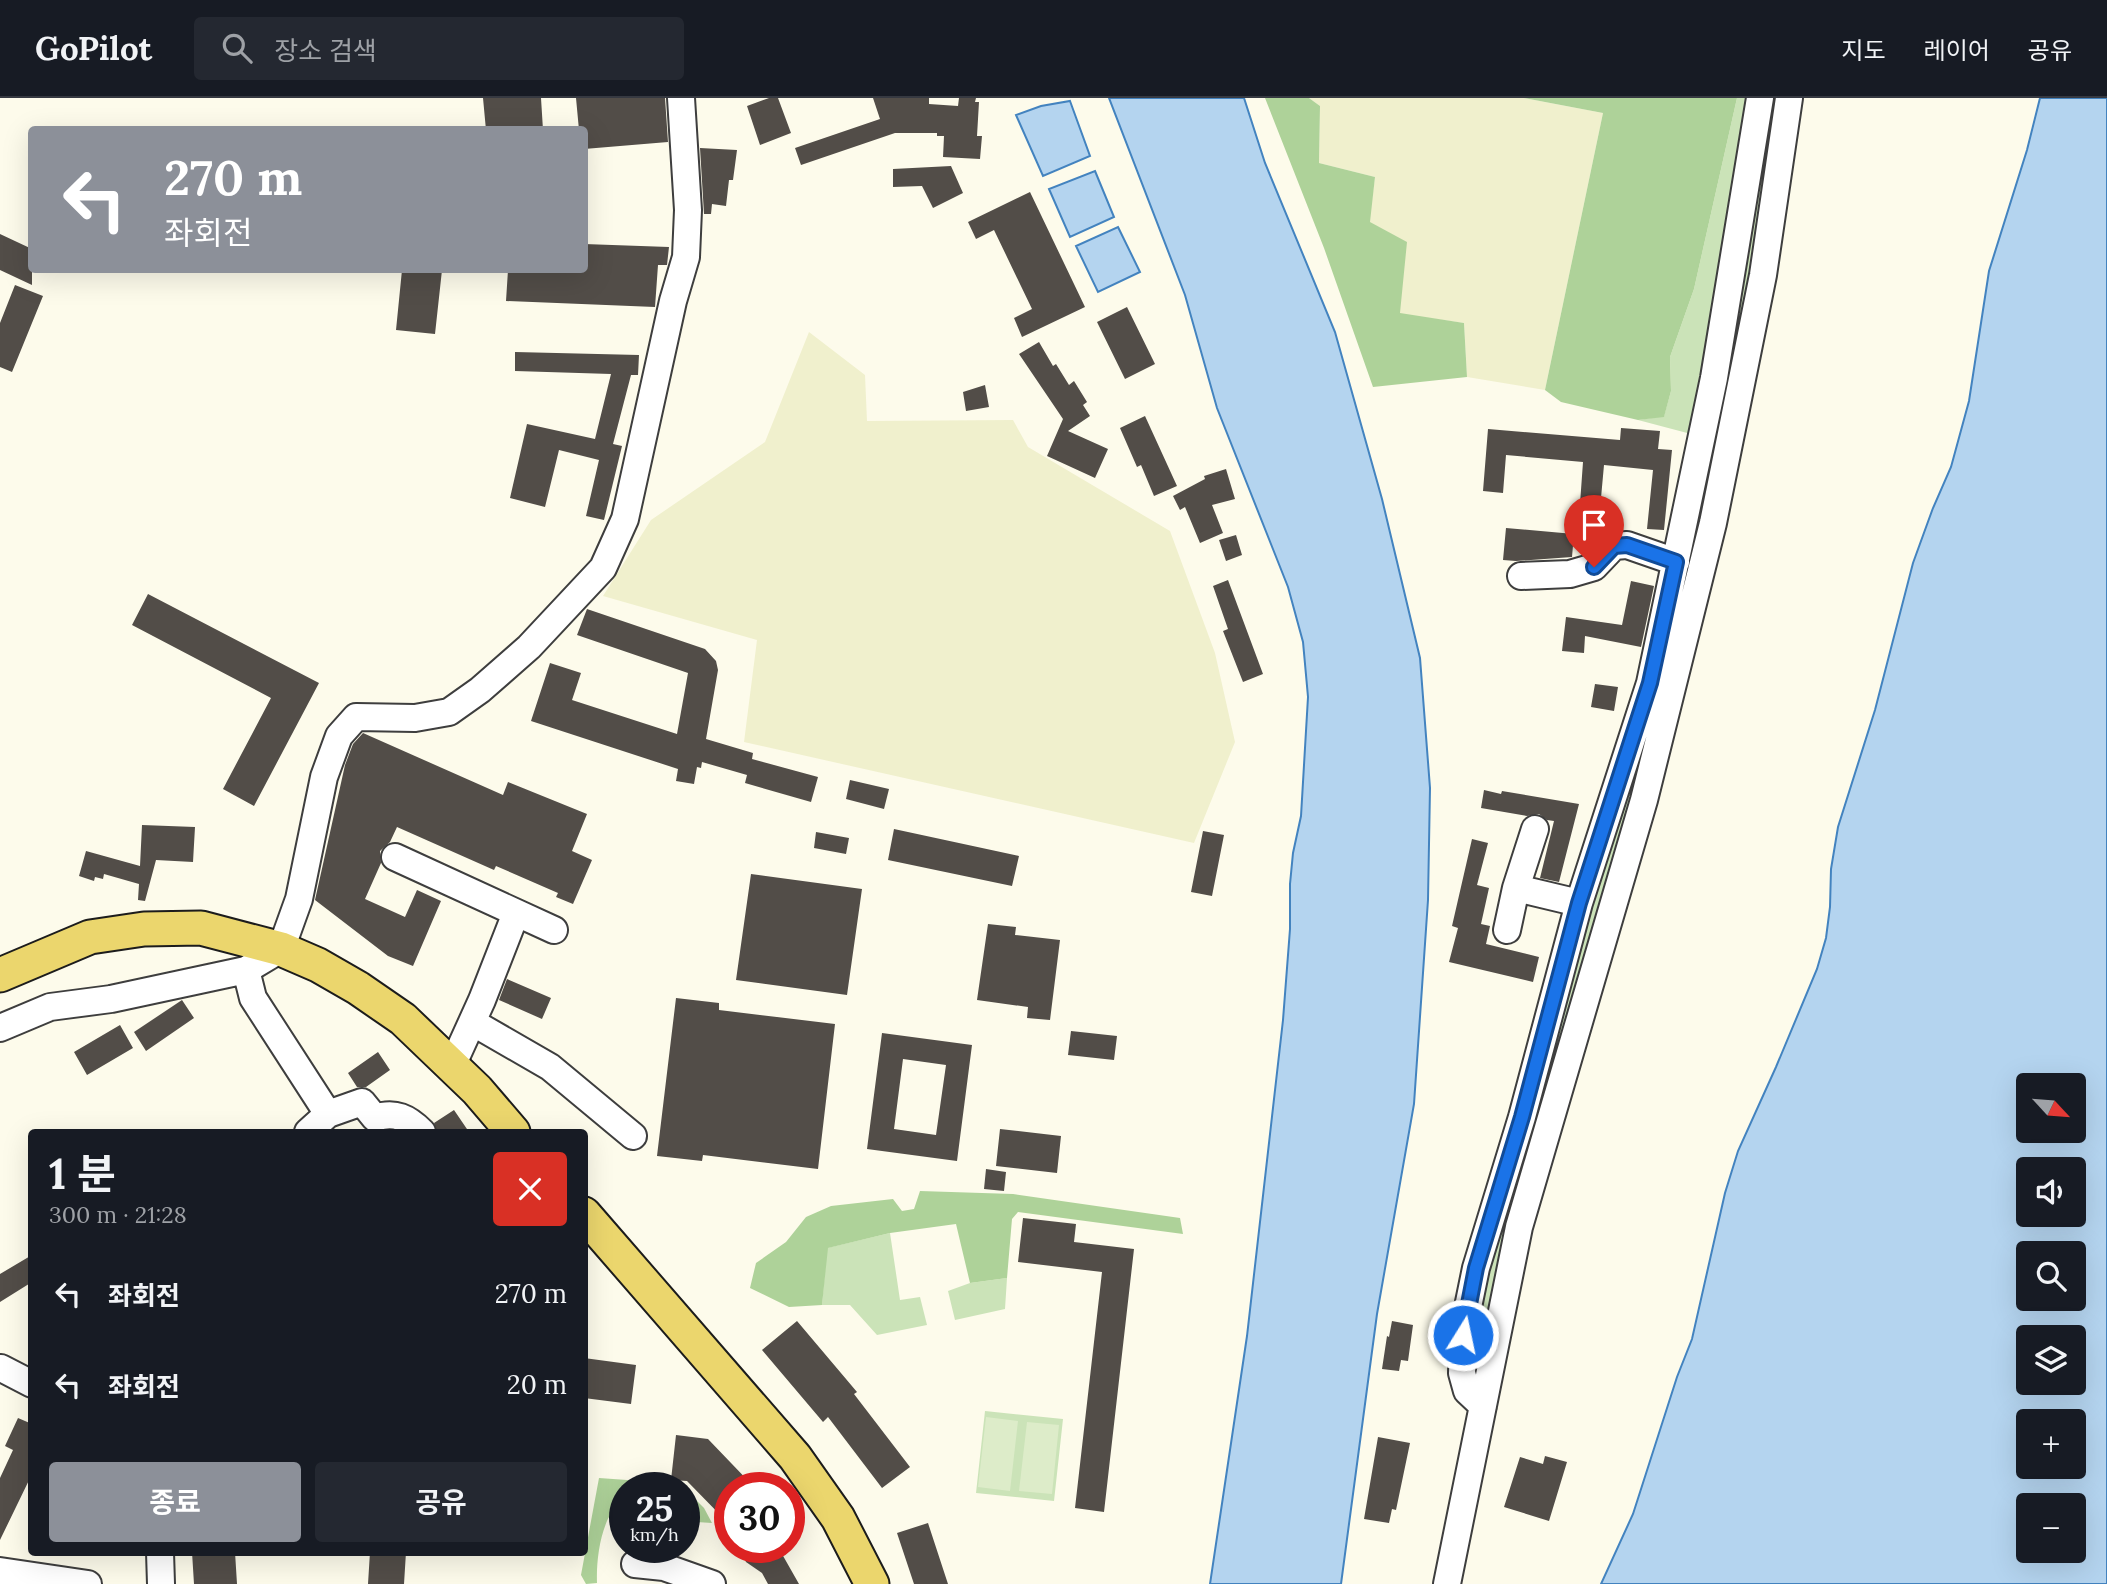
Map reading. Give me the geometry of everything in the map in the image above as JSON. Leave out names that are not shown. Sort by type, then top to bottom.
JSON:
[{"type":"main road","points":[[4,973],[90,937],[144,929],[201,928],[281,949],[318,965],[403,1019],[477,1090],[510,1129]]},
{"type":"main road","points":[[588,1219],[795,1457],[838,1518],[872,1584]]},
{"type":"street","points":[[0,1028],[50,1007],[111,999],[246,970],[281,949],[299,899],[324,777],[339,736],[356,717],[415,718],[449,712],[480,690],[529,648],[603,568],[625,519],[673,301],[686,257],[688,210],[681,98]]},
{"type":"street","points":[[1483,1406],[1467,1391],[1462,1373],[1463,1335],[1476,1268],[1522,1117],[1579,903],[1650,683],[1714,378],[1760,98]]},
{"type":"street","points":[[1447,1584],[1519,1227],[1644,800],[1713,523],[1763,275],[1789,98]]},
{"type":"street","points":[[1521,576],[1570,573],[1594,567],[1614,546],[1627,545],[1676,562]]},
{"type":"street","points":[[1507,930],[1535,829]]},
{"type":"street","points":[[395,857],[554,930]]},
{"type":"street","points":[[1517,888],[1579,903]]},
{"type":"street","points":[[452,1066],[516,913]]},
{"type":"street","points":[[246,970],[253,998],[328,1114]]},
{"type":"street","points":[[477,1011],[633,1136]]},
{"type":"street","points":[[311,1129],[328,1114],[362,1102],[375,1118],[399,1115],[418,1129]]},
{"type":"street","points":[[1,1368],[28,1382]]},
{"type":"street","points":[[160,1556],[161,1584]]},
{"type":"street","points":[[635,1564],[664,1567],[712,1584]]},
{"type":"street","points":[[0,1571],[88,1584]]},
{"type":"green space","points":[[1265,98],[1309,98],[1320,106],[1319,163],[1375,177],[1370,222],[1407,242],[1400,313],[1464,323],[1467,377],[1373,387],[1324,248]]},
{"type":"green space","points":[[1309,98],[1524,98],[1603,113],[1545,390],[1467,377],[1464,323],[1399,314],[1406,242],[1369,222],[1375,177],[1319,163],[1320,106]]},
{"type":"green space","points":[[1524,98],[1737,98],[1694,289],[1670,357],[1671,391],[1664,417],[1638,420],[1561,402],[1545,390],[1603,113]]},
{"type":"green space","points":[[1737,98],[1745,98],[1751,117],[1691,434],[1638,420],[1664,416],[1671,391],[1670,357],[1694,289]]},
{"type":"green space","points":[[1764,98],[1779,98],[1742,322],[1715,458],[1671,650],[1635,784],[1521,1173],[1474,1374],[1475,1306],[1646,705]]},
{"type":"green space","points":[[809,332],[865,375],[867,421],[1013,420],[1028,447],[1170,531],[1215,653],[1235,742],[1194,843],[744,742],[757,640],[603,596],[651,520],[765,442]]},
{"type":"green space","points":[[920,1191],[1013,1194],[1180,1218],[1183,1234],[1018,1212],[1012,1219],[1007,1278],[970,1283],[956,1224],[890,1233],[828,1248],[822,1305],[789,1307],[750,1288],[756,1263],[786,1242],[806,1217],[831,1206],[893,1199],[902,1211],[914,1209]]},
{"type":"green space","points":[[890,1233],[900,1300],[920,1297],[927,1325],[877,1335],[850,1305],[822,1305],[827,1248]]},
{"type":"green space","points":[[1007,1278],[1005,1309],[955,1320],[948,1291],[970,1283]]},
{"type":"green space","points":[[985,1411],[1063,1419],[1054,1501],[976,1493]]},
{"type":"green space","points":[[986,1417],[1018,1421],[1010,1491],[978,1487]]},
{"type":"green space","points":[[1027,1422],[1059,1425],[1052,1494],[1019,1491]]},
{"type":"green space","points":[[599,1478],[609,1479],[609,1517],[602,1536],[597,1583],[586,1584],[581,1575],[585,1556],[588,1556],[588,1537]]},
{"type":"green space","points":[[700,1504],[704,1508],[712,1523],[700,1522]]},
{"type":"water","points":[[1109,98],[1244,98],[1265,163],[1335,332],[1382,499],[1420,658],[1430,788],[1428,900],[1414,1104],[1377,1314],[1341,1584],[1210,1584],[1247,1336],[1283,1020],[1290,929],[1290,884],[1301,816],[1308,697],[1303,642],[1288,587],[1217,408],[1185,295]]},
{"type":"water","points":[[2040,98],[2107,98],[2107,1584],[1601,1584],[1633,1514],[1692,1339],[1725,1193],[1738,1151],[1817,969],[1826,938],[1831,869],[1838,827],[1875,710],[1913,563],[1951,467],[1969,401],[1989,271],[2027,150]]},
{"type":"water","points":[[1070,101],[1090,156],[1043,176],[1016,115],[1041,106]]},
{"type":"water","points":[[1095,171],[1114,217],[1070,237],[1049,189]]},
{"type":"water","points":[[1118,227],[1140,272],[1098,292],[1076,246]]},
{"type":"building","points":[[483,98],[541,98],[543,126],[486,126]]},
{"type":"building","points":[[576,98],[665,98],[668,142],[588,149],[588,126],[579,126]]},
{"type":"building","points":[[769,98],[778,98],[791,133],[760,145],[747,106]]},
{"type":"building","points":[[873,98],[929,98],[929,104],[958,106],[959,98],[976,98],[975,102],[979,102],[977,136],[982,136],[980,159],[943,157],[944,136],[937,136],[937,133],[895,133],[801,165],[795,148],[880,119]]},
{"type":"building","points":[[700,148],[737,150],[726,206],[712,204],[711,214],[704,214]]},
{"type":"building","points":[[951,166],[963,193],[933,208],[922,186],[893,187],[893,169]]},
{"type":"building","points":[[1030,192],[1085,307],[1022,337],[1014,318],[1032,309],[994,230],[976,239],[968,222]]},
{"type":"building","points":[[0,234],[28,247],[28,273],[32,273],[32,285],[0,270]]},
{"type":"building","points":[[588,244],[669,247],[667,265],[658,265],[655,307],[506,301],[508,273],[588,273]]},
{"type":"building","points":[[402,273],[442,273],[435,334],[396,330]]},
{"type":"building","points":[[15,285],[43,296],[12,372],[0,367],[0,323]]},
{"type":"building","points":[[1127,307],[1155,364],[1125,379],[1097,322]]},
{"type":"building","points":[[1039,342],[1053,366],[1056,364],[1069,385],[1074,381],[1087,402],[1083,405],[1090,416],[1068,431],[1108,449],[1095,478],[1047,456],[1063,419],[1019,354]]},
{"type":"building","points":[[515,352],[639,355],[638,375],[631,375],[613,444],[622,446],[604,520],[586,516],[599,460],[559,450],[545,507],[510,498],[527,424],[595,439],[611,374],[515,371]]},
{"type":"building","points":[[985,385],[989,407],[966,411],[963,392]]},
{"type":"building","points":[[1145,416],[1177,486],[1154,496],[1141,465],[1137,467],[1120,428]]},
{"type":"building","points":[[1621,428],[1660,431],[1658,449],[1672,450],[1664,530],[1647,529],[1653,470],[1604,465],[1599,520],[1579,518],[1583,462],[1506,455],[1503,493],[1483,491],[1488,429],[1620,440]]},
{"type":"building","points":[[1226,469],[1235,499],[1212,505],[1223,533],[1200,543],[1185,507],[1180,510],[1173,496],[1205,479],[1204,476]]},
{"type":"building","points":[[1506,528],[1574,534],[1572,557],[1503,560]]},
{"type":"building","points":[[1236,535],[1242,555],[1226,561],[1219,540]]},
{"type":"building","points":[[1228,580],[1263,674],[1243,682],[1223,631],[1228,629],[1213,586]]},
{"type":"building","points":[[1631,581],[1654,586],[1641,647],[1585,636],[1584,653],[1562,651],[1566,617],[1622,625]]},
{"type":"building","points":[[148,594],[319,683],[254,806],[223,789],[271,698],[132,625]]},
{"type":"building","points":[[587,609],[705,649],[716,661],[718,670],[706,739],[753,753],[752,759],[818,777],[811,802],[745,783],[747,775],[702,762],[701,768],[697,767],[694,784],[676,781],[678,769],[531,721],[550,663],[581,673],[572,700],[677,734],[688,673],[577,635]]},
{"type":"building","points":[[1595,684],[1618,687],[1614,711],[1591,707]]},
{"type":"building","points":[[363,733],[503,795],[508,782],[587,814],[572,851],[592,860],[573,904],[556,897],[558,893],[496,866],[494,870],[397,827],[390,842],[380,851],[381,863],[365,899],[405,917],[417,890],[441,901],[413,966],[388,956],[315,900],[345,765],[353,744]]},
{"type":"building","points":[[850,780],[889,789],[884,809],[846,799]]},
{"type":"building","points":[[1484,790],[1579,804],[1559,882],[1540,878],[1554,821],[1539,814],[1527,816],[1481,808]]},
{"type":"building","points":[[142,825],[195,827],[193,862],[156,860],[145,901],[138,900],[139,884],[104,874],[103,879],[95,877],[94,881],[79,876],[86,851],[140,866]]},
{"type":"building","points":[[894,829],[1019,856],[1012,886],[888,860]]},
{"type":"building","points":[[1203,831],[1224,835],[1212,896],[1191,892]]},
{"type":"building","points":[[816,832],[849,838],[846,854],[814,848]]},
{"type":"building","points":[[1472,839],[1488,843],[1477,885],[1489,888],[1481,924],[1490,926],[1486,944],[1539,957],[1533,982],[1449,962],[1458,928],[1452,926]]},
{"type":"building","points":[[751,874],[862,889],[847,995],[736,980]]},
{"type":"building","points":[[988,924],[1016,927],[1015,935],[1060,940],[1050,1020],[1027,1018],[1028,1007],[977,1000]]},
{"type":"building","points":[[507,979],[551,998],[542,1019],[499,1000]]},
{"type":"building","points":[[676,998],[719,1003],[719,1010],[835,1024],[818,1169],[703,1155],[702,1161],[657,1156]]},
{"type":"building","points":[[182,1000],[194,1018],[146,1051],[134,1032]]},
{"type":"building","points":[[120,1025],[133,1048],[87,1075],[74,1052]]},
{"type":"building","points":[[1071,1031],[1117,1036],[1114,1060],[1068,1055]]},
{"type":"building","points":[[882,1033],[972,1045],[957,1161],[867,1149]],"holes":[[[903,1059],[946,1065],[936,1135],[894,1129]]]},
{"type":"building","points":[[378,1052],[390,1070],[366,1087],[357,1087],[348,1073]]},
{"type":"building","points":[[454,1110],[467,1129],[436,1129],[434,1123]]},
{"type":"building","points":[[1000,1129],[1061,1136],[1057,1173],[996,1166]]},
{"type":"building","points":[[986,1169],[1006,1172],[1004,1191],[984,1189]]},
{"type":"building","points":[[1023,1218],[1076,1224],[1074,1242],[1134,1249],[1104,1512],[1075,1508],[1102,1272],[1018,1262]]},
{"type":"building","points":[[28,1257],[28,1284],[0,1302],[0,1274]]},
{"type":"building","points":[[797,1321],[857,1392],[854,1394],[910,1467],[882,1488],[828,1417],[823,1422],[762,1350]]},
{"type":"building","points":[[1392,1321],[1413,1325],[1408,1361],[1401,1360],[1399,1371],[1382,1369]]},
{"type":"building","points":[[588,1359],[636,1365],[631,1404],[588,1399]]},
{"type":"building","points":[[18,1418],[28,1422],[28,1482],[0,1540],[0,1478],[13,1450],[5,1446]]},
{"type":"building","points":[[676,1435],[708,1439],[740,1472],[714,1472],[714,1509],[700,1494],[700,1472],[672,1472]]},
{"type":"building","points":[[1378,1437],[1410,1443],[1396,1510],[1392,1509],[1389,1523],[1364,1519]]},
{"type":"building","points":[[1545,1456],[1567,1462],[1549,1521],[1504,1507],[1520,1457],[1543,1464]]},
{"type":"building","points":[[928,1523],[948,1584],[914,1584],[897,1533]]},
{"type":"building","points":[[192,1556],[235,1556],[237,1584],[194,1584]]},
{"type":"building","points":[[370,1556],[406,1556],[404,1584],[368,1584]]},
{"type":"building","points":[[747,1563],[787,1563],[799,1584],[768,1584],[762,1573]]},
{"type":"route","points":[[1463,1335],[1476,1268],[1522,1117],[1579,903],[1650,683],[1676,562],[1627,545],[1614,546],[1594,567]]}]
